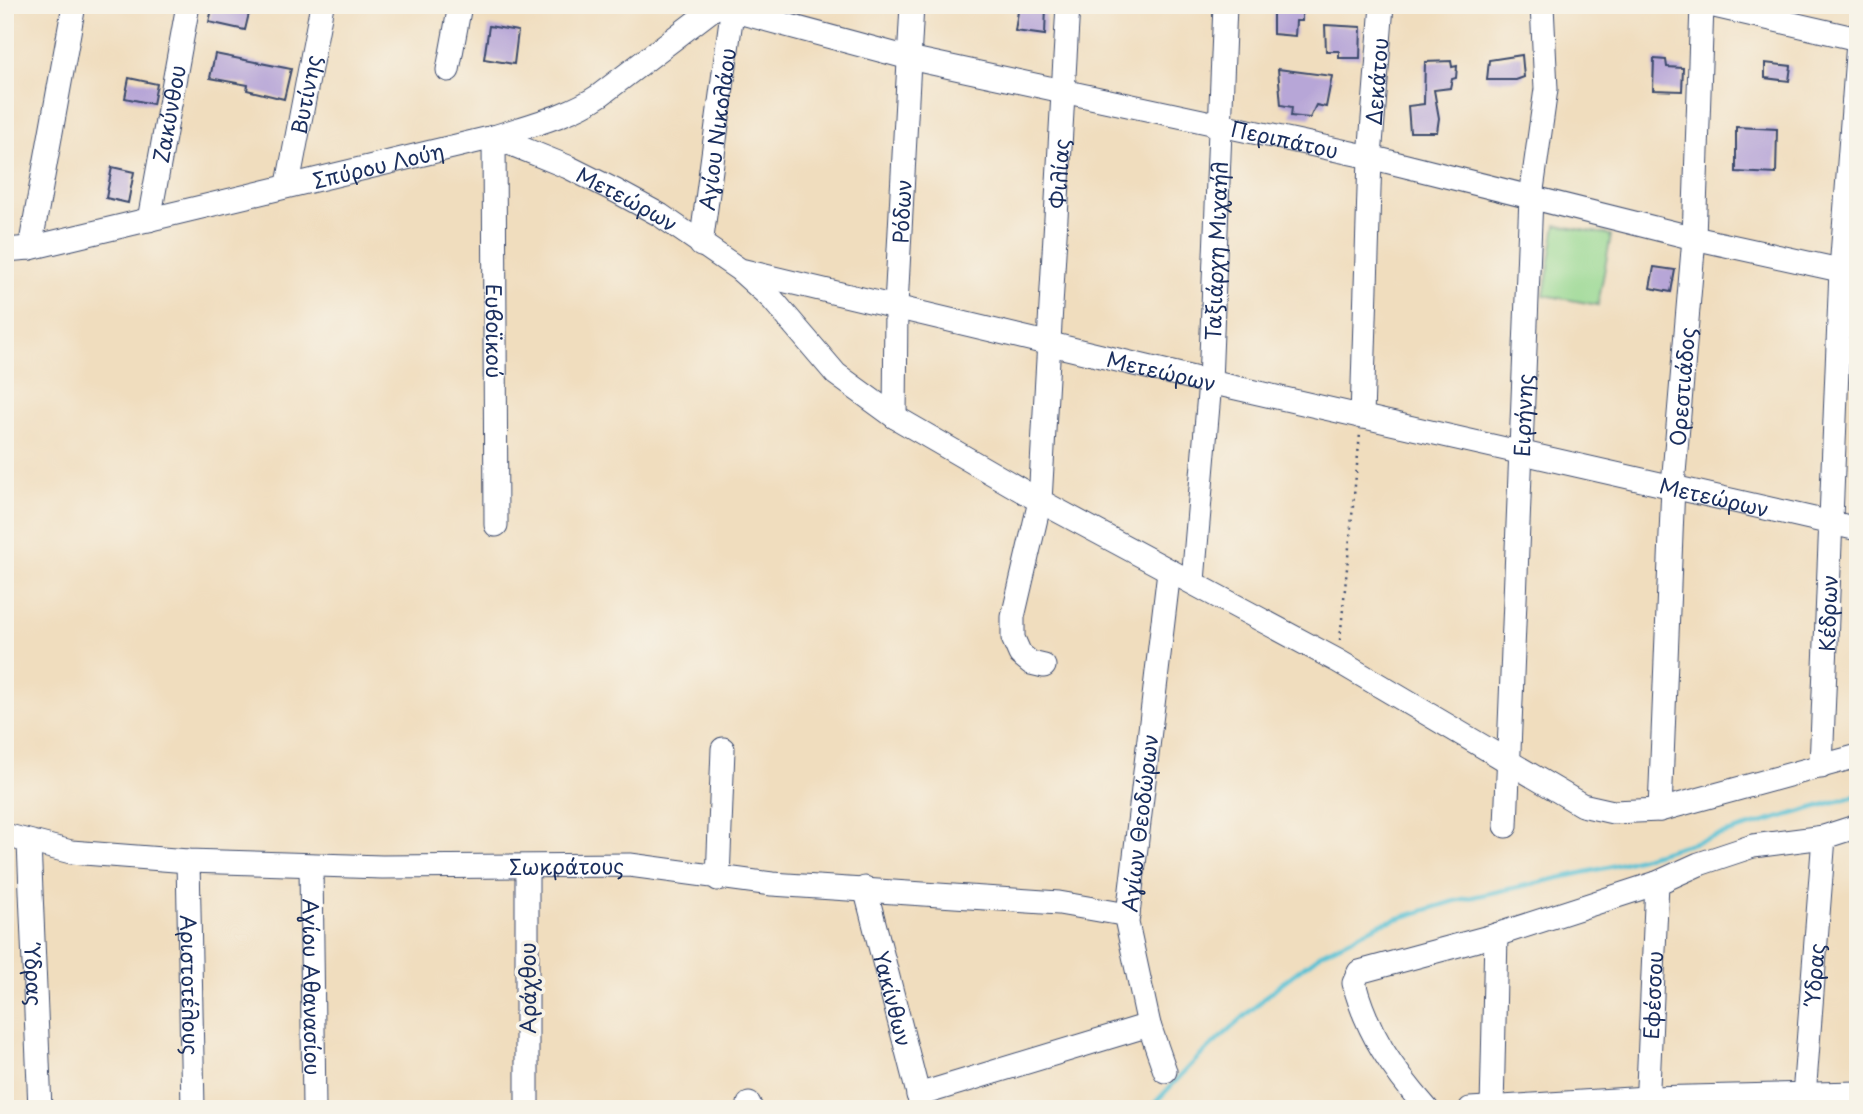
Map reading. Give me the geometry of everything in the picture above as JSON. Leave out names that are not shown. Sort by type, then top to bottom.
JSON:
[{"type":"street","points":[[30,248],[74,5]]},
{"type":"street","name":"Ζακύνθου","points":[[149,220],[188,5]]},
{"type":"street","name":"Βυτίνης","points":[[288,184],[322,5]]},
{"type":"street","points":[[448,70],[460,5]]},
{"type":"street","name":"Ρόδων","points":[[895,417],[895,306],[912,5]]},
{"type":"street","name":"Φιλίας","points":[[1044,666],[1031,663],[1020,654],[1013,638],[1013,617],[1040,501],[1069,5]]},
{"type":"street","name":"Ταξιάρχη Μιχαήλ","points":[[1193,581],[1210,382],[1225,5]]},
{"type":"street","name":"Δεκάτου","points":[[1362,417],[1370,157],[1382,5]]},
{"type":"street","name":"Ειρήνης","points":[[1506,826],[1518,454],[1528,320],[1531,197],[1546,89],[1542,5]]},
{"type":"street","name":"Ορεστιάδος","points":[[1660,810],[1673,485],[1694,238],[1702,5]]},
{"type":"street","points":[[1710,5],[1858,40]]},
{"type":"street","name":"Σπύρου Λούη","points":[[5,250],[30,248],[288,184],[494,137],[584,106],[719,7]]},
{"type":"street","name":"Περιπάτου","points":[[719,7],[909,58],[1370,157],[1694,238],[1849,272]]},
{"type":"street","name":"Αγίου Νικολάου","points":[[701,245],[719,7]]},
{"type":"street","name":"Κέδρων","points":[[1822,767],[1832,522],[1849,272],[1858,40]]},
{"type":"street","name":"Μετεώρων","points":[[494,137],[568,167],[616,191],[660,215],[740,270],[1518,454],[1673,485],[1858,529]]},
{"type":"street","name":"Ευβοϊκού","points":[[494,137],[496,525]]},
{"type":"street","points":[[740,270],[772,299],[836,374],[895,417],[1040,501],[1338,661],[1507,759],[1559,794],[1582,805],[1613,812],[1660,810],[1858,757]]},
{"type":"street","name":"Αγίων Θεοδώρων","points":[[1165,1071],[1149,1025],[1128,932],[1128,915],[1169,571]]},
{"type":"street","points":[[718,878],[723,748]]},
{"type":"street","points":[[1427,1109],[1397,1075],[1371,1035],[1354,983],[1359,972],[1368,967],[1496,935],[1657,883],[1699,864],[1753,846],[1824,837],[1858,826]]},
{"type":"street","name":"Σωκράτους","points":[[5,835],[29,843],[101,856],[187,862],[311,866],[630,865],[718,878],[1059,903],[1128,915]]},
{"type":"street","name":"Ύδρας","points":[[1803,1103],[1824,837]]},
{"type":"street","name":"Ύδρας","points":[[29,843],[40,1109]]},
{"type":"street","name":"Αριστοτέλους","points":[[187,862],[193,1109]]},
{"type":"street","name":"Αγίου Αθανασίου","points":[[311,866],[314,1109]]},
{"type":"street","name":"Αράχθου","points":[[527,867],[527,1109]]},
{"type":"street","name":"Εφέσσου","points":[[1647,1103],[1657,883]]},
{"type":"street","name":"Υακίνθων","points":[[865,888],[920,1102]]},
{"type":"street","points":[[1496,935],[1484,1108],[1647,1103],[1803,1103],[1858,1093]]},
{"type":"street","points":[[920,1102],[1149,1025]]},
{"type":"path","points":[[1338,661],[1362,417]]},
{"type":"green space","points":[[1556,225],[1611,235],[1598,305],[1544,295]]},
{"type":"building","points":[[213,5],[251,5],[245,30],[209,22]]},
{"type":"building","points":[[1019,5],[1046,5],[1045,35],[1015,31]]},
{"type":"building","points":[[1273,5],[1302,5],[1302,21],[1296,21],[1295,36],[1273,34]]},
{"type":"building","points":[[1325,25],[1361,27],[1360,58],[1339,58],[1339,51],[1326,51]]},
{"type":"building","points":[[489,26],[518,31],[514,64],[484,59]]},
{"type":"building","points":[[215,54],[291,69],[284,99],[247,90],[248,85],[210,78]]},
{"type":"building","points":[[1522,55],[1524,77],[1516,80],[1487,80],[1489,60]]},
{"type":"building","points":[[1654,59],[1666,60],[1667,67],[1683,68],[1682,91],[1653,90]]},
{"type":"building","points":[[1451,61],[1452,67],[1457,66],[1456,78],[1452,79],[1450,88],[1434,90],[1439,118],[1437,132],[1410,132],[1408,106],[1424,104],[1425,62]]},
{"type":"building","points":[[1765,63],[1791,66],[1789,81],[1765,78]]},
{"type":"building","points":[[1278,69],[1332,76],[1326,107],[1316,105],[1310,118],[1291,116],[1292,107],[1281,105]]},
{"type":"building","points":[[129,78],[157,84],[153,104],[125,98]]},
{"type":"building","points":[[1736,127],[1777,129],[1776,174],[1736,172]]},
{"type":"building","points":[[112,167],[134,172],[128,203],[106,198]]},
{"type":"building","points":[[1654,267],[1675,270],[1671,292],[1650,288]]},
{"type":"waterway","points":[[1149,1109],[1197,1059],[1278,986],[1322,953],[1380,924],[1455,901],[1609,867],[1858,795]]}]
